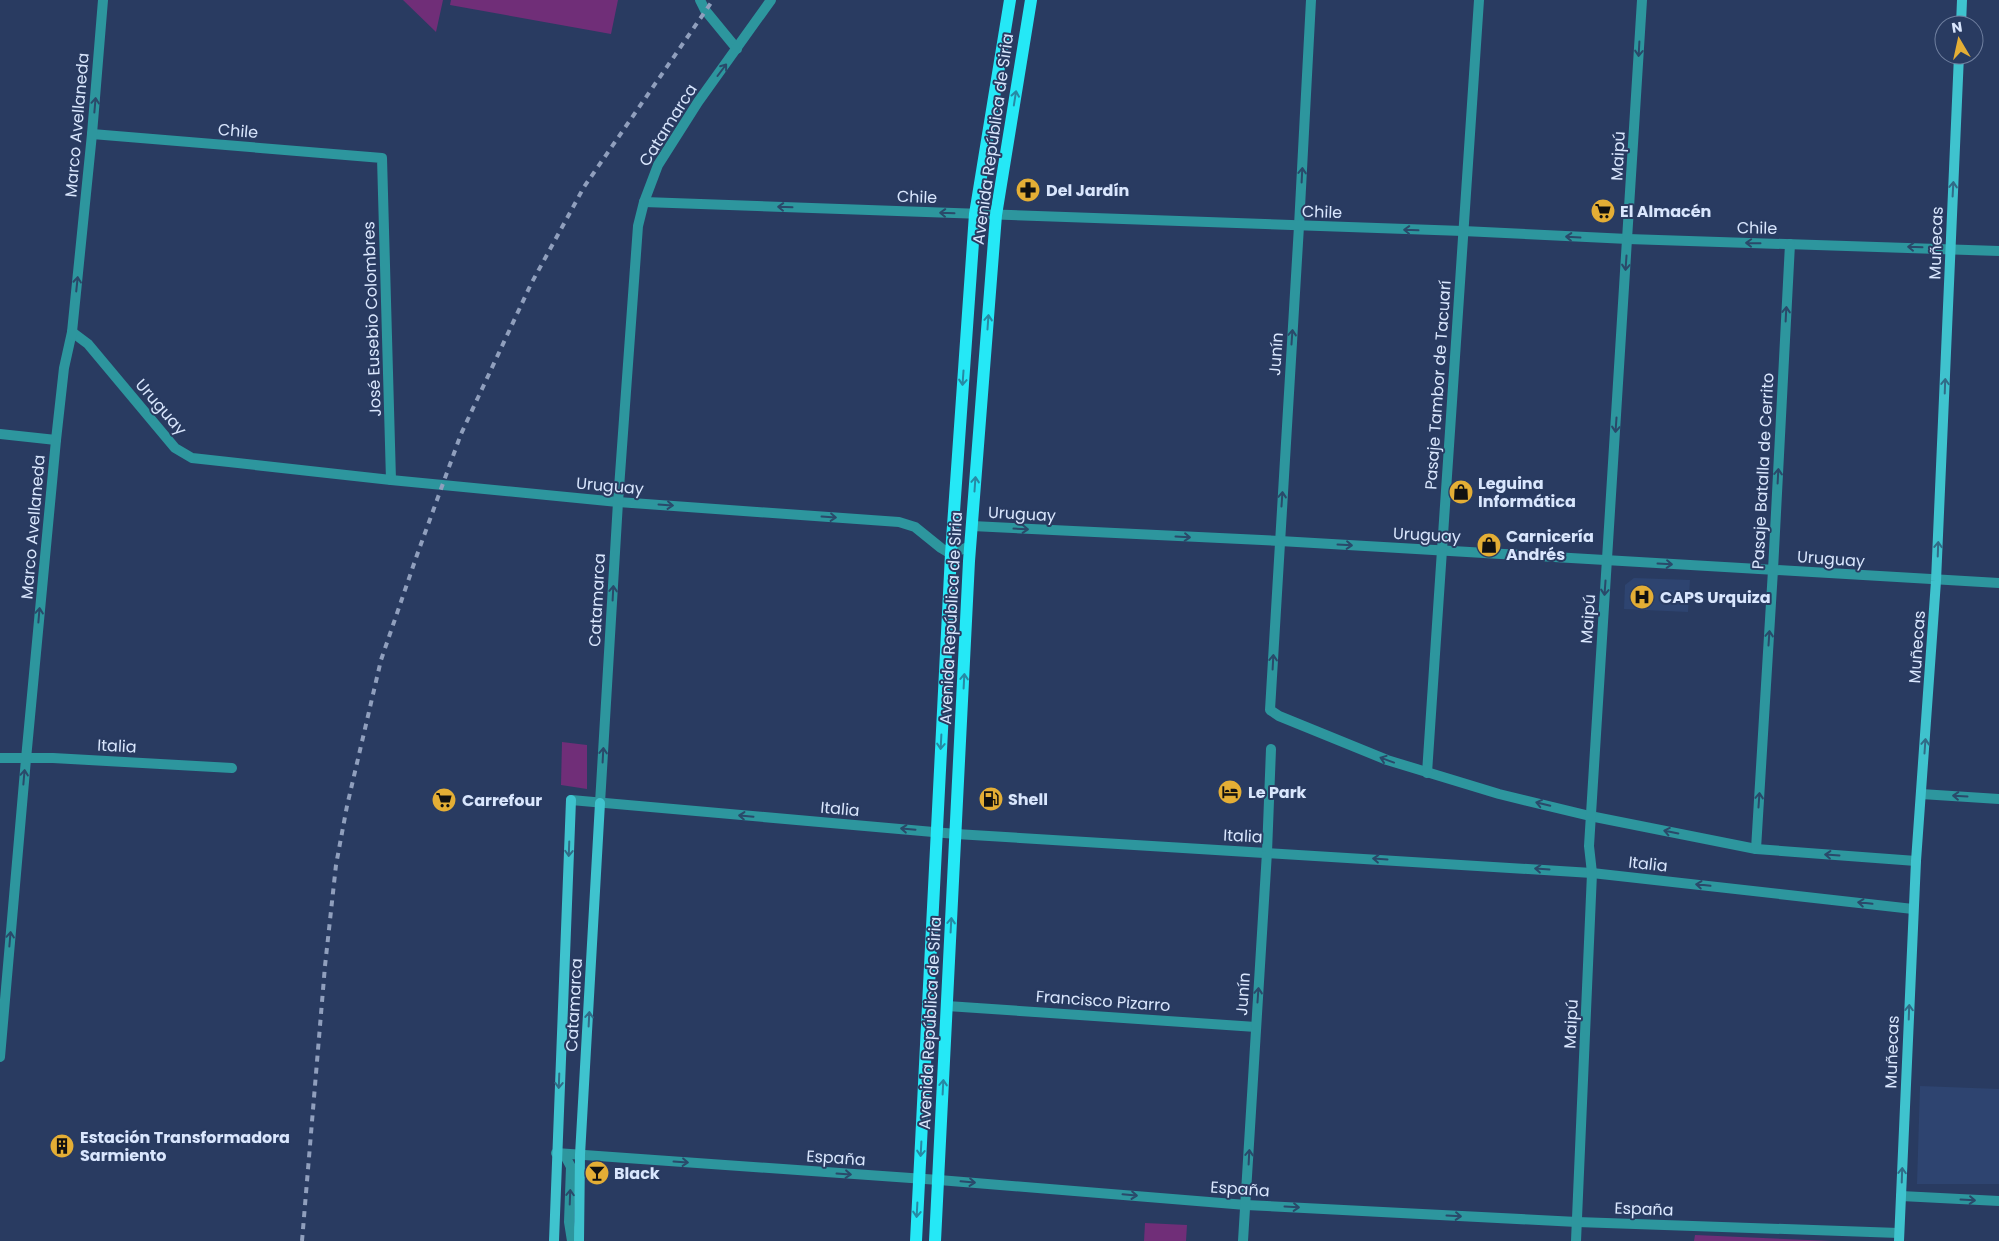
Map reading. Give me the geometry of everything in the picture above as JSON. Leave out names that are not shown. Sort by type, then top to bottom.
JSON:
[{"type":"main road","name":"Avenida República de Siria","points":[[916,1241],[951,554],[975,214],[1010,0]]},
{"type":"main road","name":"Avenida República de Siria","points":[[935,1241],[970,546],[996,215],[1031,0]]},
{"type":"street","name":"Marco Avellaneda","points":[[0,1057],[56,440],[64,368],[72,332],[92,134],[103,0]]},
{"type":"street","points":[[700,0],[705,10],[737,49]]},
{"type":"street","name":"Catamarca","points":[[580,1241],[580,1155],[600,804],[618,502],[638,226],[644,202],[658,165],[698,102],[772,0]]},
{"type":"street","name":"Junín","points":[[1270,710],[1311,0]]},
{"type":"street","name":"Pasaje Tambor de Tacuarí","points":[[1427,773],[1479,0]]},
{"type":"street","name":"Maipú","points":[[1576,1241],[1592,872],[1589,846],[1590,816],[1642,0]]},
{"type":"street","points":[[1961,15],[1962,0]]},
{"type":"street","name":"Muñecas","points":[[1899,1237],[1913,909],[1936,581],[1959,65]]},
{"type":"street","name":"Chile","points":[[92,134],[382,158]]},
{"type":"street","name":"José Eusebio Colombres","points":[[382,158],[391,480]]},
{"type":"street","name":"Chile","points":[[644,202],[1999,251]]},
{"type":"street","name":"Pasaje Batalla de Cerrito","points":[[1756,849],[1774,570],[1790,244]]},
{"type":"street","name":"Uruguay","points":[[72,332],[88,344],[175,448],[192,458],[427,484],[618,502],[899,522],[915,527],[951,554]]},
{"type":"street","points":[[0,434],[56,440]]},
{"type":"street","name":"Uruguay","points":[[972,526],[1280,541],[1999,584]]},
{"type":"street","points":[[951,554],[970,546]]},
{"type":"street","name":"Italia","points":[[1270,710],[1279,716],[1387,760],[1499,794],[1590,816],[1756,849],[1916,860]]},
{"type":"street","name":"Junín","points":[[1243,1241],[1267,852],[1271,748]]},
{"type":"street","name":"Italia","points":[[0,758],[53,758],[232,768]]},
{"type":"street","points":[[1921,794],[1999,799]]},
{"type":"street","name":"Catamarca","points":[[554,1241],[560,1153],[571,800]]},
{"type":"street","name":"Italia","points":[[571,800],[956,834],[1592,872],[1913,909]]},
{"type":"street","name":"Francisco Pizarro","points":[[947,1006],[1256,1027]]},
{"type":"street","points":[[560,1153],[571,1168],[569,1222],[572,1241]]},
{"type":"street","name":"España","points":[[560,1153],[938,1180],[1246,1205],[1899,1237]]},
{"type":"street","points":[[1901,1196],[1999,1201]]},
{"type":"shaded area","points":[[403,0],[443,0],[436,32]]},
{"type":"shaded area","points":[[451,0],[618,0],[611,34],[450,5]]},
{"type":"shaded area","points":[[1634,578],[1690,580],[1688,612],[1624,609],[1625,585]]},
{"type":"shaded area","points":[[562,742],[587,745],[587,789],[561,785]]},
{"type":"shaded area","points":[[1920,1086],[1999,1089],[1999,1184],[1917,1184]]},
{"type":"shaded area","points":[[1145,1223],[1187,1225],[1186,1241],[1144,1241]]},
{"type":"shaded area","points":[[1695,1235],[1832,1241],[1694,1241]]},
{"type":"railway","points":[[302,1241],[325,966],[336,865],[347,806],[381,660],[461,434],[531,284],[584,187],[713,0]]},
{"type":"place","name":"Del Jardín","points":[[1028,190]]},
{"type":"place","name":"El Almacén","points":[[1603,211]]},
{"type":"place","name":"Leguina Informática","points":[[1461,492]]},
{"type":"place","name":"Carnicería Andrés","points":[[1489,545]]},
{"type":"place","name":"CAPS Urquiza","points":[[1642,597]]},
{"type":"place","name":"Le Park","points":[[1230,792]]},
{"type":"place","name":"Shell","points":[[991,799]]},
{"type":"place","name":"Carrefour","points":[[444,800]]},
{"type":"place","name":"Estación Transformadora Sarmiento","points":[[62,1146]]},
{"type":"place","name":"Black","points":[[597,1173]]}]
